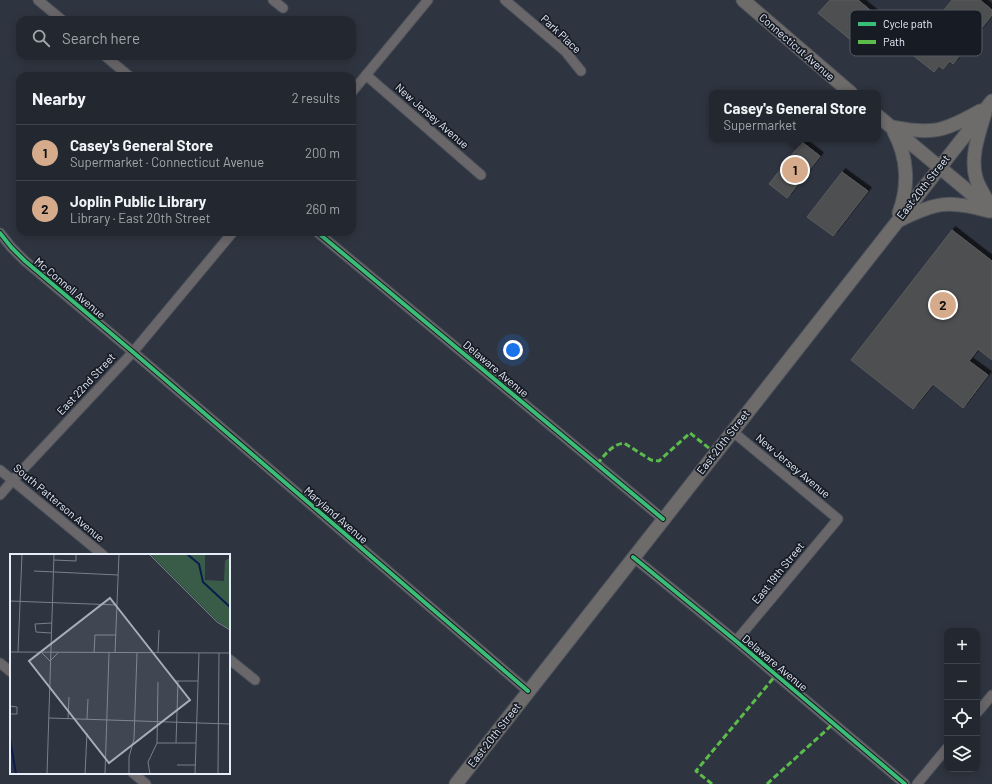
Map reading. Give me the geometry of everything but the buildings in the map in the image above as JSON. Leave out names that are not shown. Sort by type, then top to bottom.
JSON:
[{"type":"main road","name":"Connecticut Avenue","points":[[742,0],[847,90]]},
{"type":"main road","points":[[891,127],[921,131],[942,130],[957,125],[989,104]]},
{"type":"main road","points":[[989,104],[978,139],[974,164],[976,178],[992,211]]},
{"type":"main road","name":"East 20th Street","points":[[456,784],[989,104]]},
{"type":"main road","points":[[881,119],[992,211]]},
{"type":"main road","points":[[891,127],[902,150],[906,182],[905,196],[897,221]]},
{"type":"main road","points":[[897,221],[922,209],[939,204],[963,205],[992,211]]},
{"type":"street","points":[[38,0],[57,16]]},
{"type":"street","points":[[273,0],[283,8]]},
{"type":"street","points":[[356,87],[428,0]]},
{"type":"street","name":"Park Place","points":[[505,0],[565,51],[581,71]]},
{"type":"street","points":[[110,60],[124,72]]},
{"type":"street","name":"New Jersey Avenue","points":[[366,75],[481,175]]},
{"type":"street","name":"Mc Connell Avenue","points":[[0,233],[25,261],[133,352]]},
{"type":"street","name":"East 22nd Street","points":[[0,495],[133,352],[230,236]]},
{"type":"street","name":"Delaware Avenue","points":[[322,236],[663,519]]},
{"type":"street","name":"Maryland Avenue","points":[[133,352],[528,691]]},
{"type":"street","name":"New Jersey Avenue","points":[[732,430],[838,519]]},
{"type":"street","name":"South Patterson Avenue","points":[[0,470],[102,554]]},
{"type":"street","name":"East 19th Street","points":[[736,641],[838,519]]},
{"type":"street","name":"Delaware Avenue","points":[[633,557],[736,641],[904,784]]},
{"type":"street","points":[[230,660],[255,680]]},
{"type":"street","points":[[0,663],[10,671]]},
{"type":"street","points":[[980,709],[992,695]]},
{"type":"street","points":[[917,784],[944,752]]},
{"type":"street","points":[[133,774],[146,784]]},
{"type":"marked path","points":[[597,464],[612,448],[624,443],[651,460],[659,461],[690,433],[715,453]]},
{"type":"marked path","points":[[712,784],[696,771],[776,675]]},
{"type":"marked path","points":[[767,784],[833,724]]},
{"type":"cycle path","points":[[0,233],[25,261],[528,691]]},
{"type":"cycle path","points":[[322,236],[663,519]]},
{"type":"cycle path","points":[[633,557],[736,641],[905,784]]},
{"type":"place","name":"Casey's General Store","points":[[795,170]]},
{"type":"place","name":"Joplin Public Library","points":[[943,305]]}]
